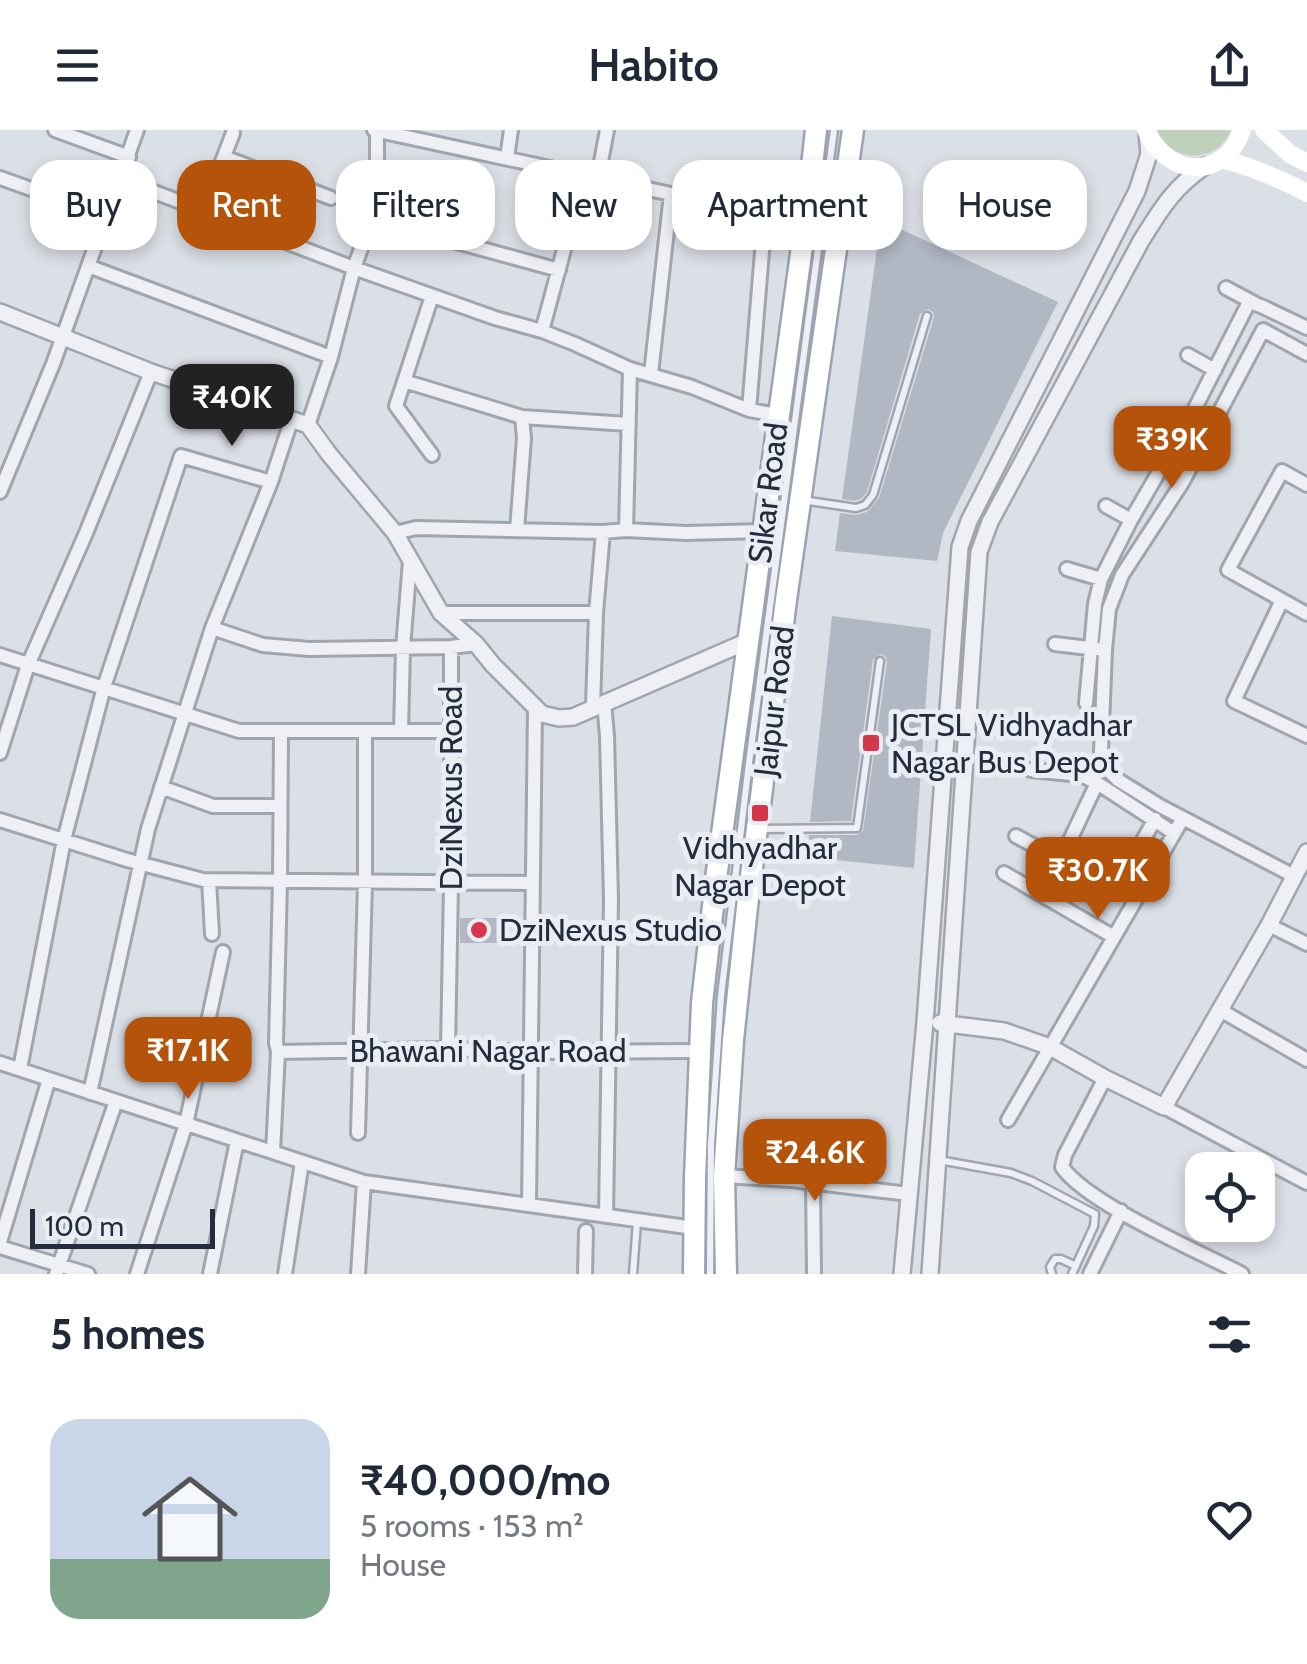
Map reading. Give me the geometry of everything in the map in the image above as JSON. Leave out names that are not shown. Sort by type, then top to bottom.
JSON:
[{"type":"main road","name":"Sikar Road","points":[[812,160],[814,130]]},
{"type":"main road","name":"Jaipur Road","points":[[726,1274],[724,1176],[746,907],[853,130]]},
{"type":"main road","points":[[1146,130],[1154,146],[1172,162],[1188,166],[1213,162],[1249,166],[1307,193]]},
{"type":"main road","points":[[1213,162],[1232,149],[1242,130]]},
{"type":"main road","points":[[1264,130],[1290,154],[1307,163]]},
{"type":"main road","name":"Sikar Road","points":[[694,1274],[699,1051],[717,871],[801,250]]},
{"type":"street","points":[[55,130],[128,157]]},
{"type":"street","points":[[127,160],[137,130]]},
{"type":"street","points":[[308,425],[377,204],[375,130],[420,135],[516,160]]},
{"type":"street","points":[[507,158],[511,130]]},
{"type":"street","points":[[601,160],[607,130]]},
{"type":"street","points":[[902,1274],[963,533],[1137,191],[1149,154],[1146,130]]},
{"type":"street","points":[[233,133],[224,158],[331,198]]},
{"type":"street","points":[[930,1274],[977,574],[983,538],[1140,241],[1183,181],[1213,162]]},
{"type":"street","points":[[0,178],[30,189]]},
{"type":"street","points":[[650,374],[671,194],[652,190]]},
{"type":"street","points":[[0,492],[53,364],[94,250]]},
{"type":"street","points":[[307,250],[495,318],[542,331],[630,369],[692,387],[748,410],[778,415]]},
{"type":"street","points":[[486,250],[559,270]]},
{"type":"street","points":[[542,331],[564,250]]},
{"type":"street","points":[[748,410],[762,250]]},
{"type":"street","points":[[88,266],[331,357]]},
{"type":"street","points":[[1226,288],[1307,328]]},
{"type":"street","points":[[432,296],[396,406],[432,455]]},
{"type":"street","points":[[1086,702],[1101,579],[1247,306],[1256,304]]},
{"type":"street","points":[[0,312],[151,372],[308,425],[395,532],[442,613],[542,714],[573,717],[748,641]]},
{"type":"street","points":[[1294,876],[1118,780],[1108,770],[1101,751],[1109,609],[1122,575],[1182,483],[1263,330],[1307,354]]},
{"type":"street","points":[[1188,356],[1215,370]]},
{"type":"street","points":[[626,530],[630,369]]},
{"type":"street","points":[[0,753],[28,665],[151,372]]},
{"type":"street","points":[[404,381],[522,417],[628,424]]},
{"type":"street","points":[[517,530],[522,417]]},
{"type":"street","points":[[90,1092],[138,864],[212,628],[272,482],[290,421]]},
{"type":"street","points":[[1176,442],[1198,453]]},
{"type":"street","points":[[20,1070],[64,840],[104,687],[181,456],[272,482]]},
{"type":"street","points":[[1307,485],[1282,471],[1228,570],[1307,614]]},
{"type":"street","points":[[1106,506],[1132,520]]},
{"type":"street","points":[[395,532],[416,528],[764,531]]},
{"type":"street","points":[[603,532],[596,613],[598,704],[607,736],[611,899],[606,1216]]},
{"type":"street","points":[[401,731],[410,561]]},
{"type":"street","points":[[1068,569],[1101,579]]},
{"type":"street","points":[[1282,600],[1234,700],[1307,736]]},
{"type":"street","points":[[442,613],[596,613]]},
{"type":"street","points":[[212,628],[264,645],[308,649],[476,644]]},
{"type":"street","points":[[1055,644],[1105,650]]},
{"type":"street","name":"DziNexus Road","points":[[448,1049],[452,647]]},
{"type":"street","points":[[0,656],[239,730],[452,731]]},
{"type":"street","points":[[530,1205],[535,708]]},
{"type":"street","points":[[272,1152],[278,1052],[281,730]]},
{"type":"street","points":[[358,1133],[365,731]]},
{"type":"street","points":[[1031,770],[1081,775],[1098,782],[1174,834]]},
{"type":"street","points":[[1060,862],[1098,782]]},
{"type":"street","points":[[161,787],[213,806],[280,806]]},
{"type":"street","points":[[1008,1120],[1183,818]]},
{"type":"street","points":[[1016,836],[1112,886],[1120,881],[1154,819]]},
{"type":"street","points":[[0,820],[138,864],[209,880],[532,883]]},
{"type":"street","points":[[1164,1107],[1307,852]]},
{"type":"street","points":[[1004,873],[1114,936]]},
{"type":"street","points":[[209,880],[212,934]]},
{"type":"street","points":[[1269,925],[1307,944]]},
{"type":"street","points":[[137,1274],[186,1124],[222,952]]},
{"type":"street","points":[[1220,1010],[1307,1060]]},
{"type":"street","points":[[925,1022],[1004,1031],[1050,1047],[1307,1183]]},
{"type":"street","name":"Bhawani Nagar Road","points":[[278,1052],[699,1051]]},
{"type":"street","points":[[0,1063],[364,1182],[694,1228]]},
{"type":"street","points":[[1105,1078],[1062,1167],[1071,1179],[1121,1211],[1242,1274]]},
{"type":"street","points":[[48,1079],[0,1244],[57,1269],[88,1274]]},
{"type":"street","points":[[57,1269],[116,1101]]},
{"type":"street","points":[[210,1274],[237,1141]]},
{"type":"street","points":[[285,1274],[302,1162]]},
{"type":"street","points":[[724,1176],[909,1194]]},
{"type":"street","points":[[358,1274],[364,1182]]},
{"type":"street","points":[[813,1182],[814,1274]]},
{"type":"street","points":[[1094,1273],[1121,1211]]},
{"type":"street","points":[[584,1274],[586,1232]]},
{"type":"lane","points":[[710,1274],[711,1144],[721,996],[746,780],[834,130]]},
{"type":"lane","points":[[800,500],[856,508],[872,495],[927,316]]},
{"type":"lane","points":[[757,829],[857,828],[880,662]]},
{"type":"lane","points":[[938,1160],[1011,1173],[1094,1214],[1094,1226],[1074,1270],[1061,1259],[1055,1260],[1050,1267],[1052,1274]]},
{"type":"lane","points":[[633,1274],[637,1220]]},
{"type":"green space","points":[[1157,130],[1231,130],[1216,149],[1194,156],[1172,149]]},
{"type":"building","points":[[903,230],[923,239],[923,250],[946,250],[1058,302],[943,533],[937,561],[835,551],[840,513],[867,512],[879,498],[934,317],[928,309],[920,314],[867,492],[855,501],[842,499],[877,250],[903,250]]},
{"type":"building","name":"JCTSL Vidhyadhar Nagar Bus Depot","points":[[832,616],[931,629],[914,868],[806,857],[809,835],[857,835],[863,831],[887,662],[880,654],[873,660],[851,821],[810,822]]},
{"type":"building","name":"DziNexus Studio","points":[[460,918],[502,918],[501,943],[460,943]]},
{"type":"place","name":"JCTSL Vidhyadhar Nagar Bus Depot","points":[[871,743]]},
{"type":"place","name":"Vidhyadhar Nagar Depot","points":[[760,813]]},
{"type":"place","name":"DziNexus Studio","points":[[479,930]]}]
